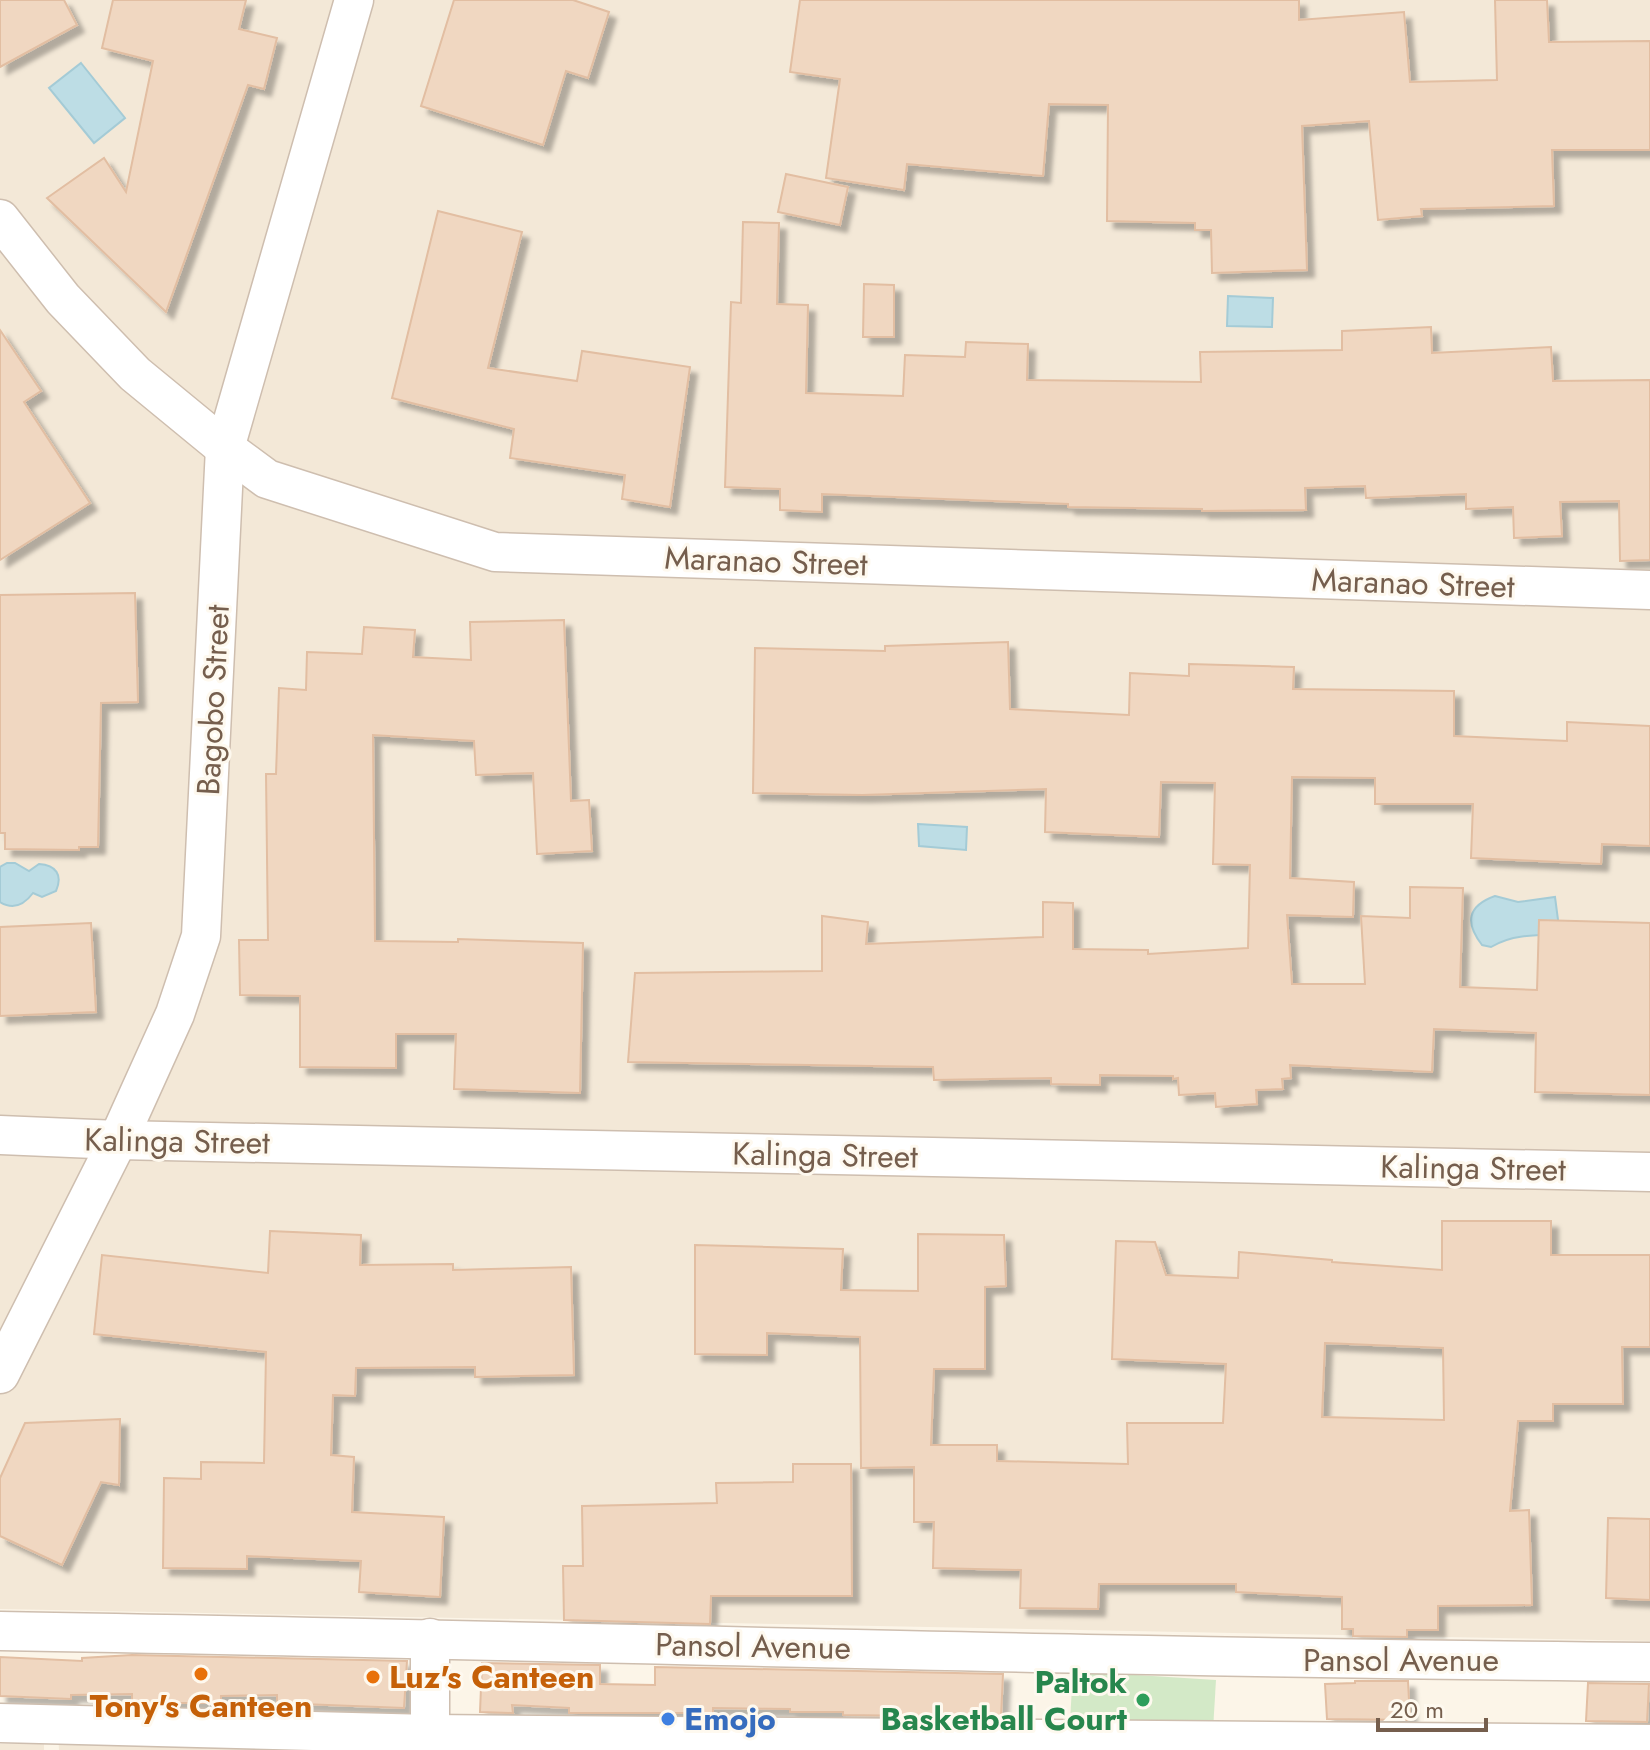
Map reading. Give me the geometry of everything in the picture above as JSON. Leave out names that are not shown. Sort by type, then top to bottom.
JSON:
[{"type":"street","name":"Bagobo Street","points":[[0,1374],[118,1140],[175,1014],[201,936],[225,448],[354,0]]},
{"type":"street","name":"Maranao Street","points":[[0,219],[63,299],[135,374],[267,479],[495,552],[1650,590]]},
{"type":"street","name":"Kalinga Street","points":[[0,1135],[1650,1172]]},
{"type":"street","name":"Pansol Avenue","points":[[0,1631],[1283,1659],[1650,1662]]},
{"type":"street","points":[[430,1638],[430,1742]]},
{"type":"street","points":[[0,1723],[430,1742],[1650,1744]]},
{"type":"shaded area","points":[[0,0],[1650,0],[1650,1641],[0,1609]]},
{"type":"shaded area","points":[[58,1734],[415,1750],[59,1750]]},
{"type":"shaded area","points":[[44,1743],[44,1750],[0,1750],[0,1744]]},
{"type":"green space","name":"Paltok Basketball Court","points":[[1073,1671],[1216,1680],[1213,1730],[1070,1721]]},
{"type":"water","points":[[81,63],[125,118],[94,143],[49,88]]},
{"type":"water","points":[[1228,296],[1273,298],[1272,327],[1227,326]]},
{"type":"water","points":[[918,824],[967,827],[966,850],[919,846]]},
{"type":"water","points":[[15,863],[29,871],[39,864],[50,866],[59,880],[56,891],[42,897],[33,893],[26,901],[14,906],[0,902],[0,867]]},
{"type":"water","points":[[1495,896],[1518,902],[1555,897],[1560,935],[1524,936],[1491,947],[1482,945],[1473,929],[1472,916],[1479,905]]},
{"type":"building","points":[[0,0],[64,0],[77,25],[0,67]]},
{"type":"building","points":[[113,0],[246,0],[239,29],[277,38],[264,89],[248,85],[166,312],[47,198],[104,158],[126,192],[153,61],[102,48]]},
{"type":"building","points":[[454,0],[573,0],[609,12],[588,78],[566,71],[543,145],[421,106]]},
{"type":"building","points":[[800,0],[1299,0],[1299,20],[1404,12],[1410,82],[1497,80],[1495,0],[1547,0],[1549,42],[1650,41],[1650,150],[1552,150],[1554,206],[1421,209],[1422,216],[1378,220],[1369,121],[1302,126],[1307,270],[1212,273],[1211,230],[1195,230],[1195,223],[1107,221],[1108,105],[1049,104],[1043,176],[907,164],[904,190],[826,178],[840,79],[790,72]]},
{"type":"building","points":[[786,174],[848,187],[840,225],[778,212]]},
{"type":"building","points":[[438,211],[522,232],[488,368],[577,381],[582,351],[690,367],[670,507],[622,499],[625,475],[510,458],[514,429],[392,398]]},
{"type":"building","points":[[743,222],[779,223],[777,304],[808,305],[806,393],[903,396],[905,355],[965,357],[966,342],[1028,344],[1027,380],[1201,382],[1200,352],[1342,350],[1342,331],[1431,327],[1432,353],[1551,347],[1553,381],[1650,380],[1650,560],[1620,561],[1619,501],[1560,502],[1562,536],[1514,538],[1513,507],[1466,509],[1466,494],[1366,498],[1365,486],[1305,488],[1306,510],[1068,507],[1068,504],[822,494],[822,512],[780,510],[780,489],[725,487],[731,302],[741,303]]},
{"type":"building","points":[[864,284],[894,285],[894,337],[863,337]]},
{"type":"building","points":[[0,330],[41,391],[24,402],[90,503],[0,560]]},
{"type":"building","points":[[135,593],[138,702],[101,703],[98,847],[79,847],[79,850],[5,849],[5,833],[0,833],[0,595]]},
{"type":"building","points":[[564,620],[571,801],[589,800],[592,851],[537,854],[533,773],[476,775],[474,741],[373,735],[375,941],[458,942],[458,939],[583,943],[580,1093],[454,1089],[456,1034],[396,1034],[396,1068],[300,1067],[300,996],[240,995],[239,940],[268,940],[266,774],[276,774],[279,688],[306,690],[307,652],[362,654],[364,627],[415,630],[413,657],[471,660],[470,622]]},
{"type":"building","points":[[1008,642],[1010,709],[1129,715],[1130,673],[1189,676],[1189,664],[1294,667],[1293,689],[1454,691],[1454,736],[1567,741],[1567,722],[1650,726],[1650,846],[1602,844],[1601,864],[1471,858],[1473,804],[1375,804],[1375,778],[1292,777],[1290,878],[1354,882],[1353,917],[1287,915],[1292,984],[1365,984],[1361,916],[1410,918],[1410,887],[1463,888],[1460,987],[1537,990],[1539,920],[1650,923],[1650,1095],[1535,1092],[1536,1033],[1434,1029],[1432,1072],[1290,1065],[1291,1078],[1282,1079],[1283,1089],[1256,1090],[1257,1104],[1216,1107],[1215,1093],[1179,1095],[1178,1078],[1173,1079],[1173,1076],[1100,1075],[1100,1085],[1051,1084],[1051,1078],[934,1080],[933,1067],[628,1062],[635,973],[822,971],[822,916],[868,922],[866,944],[1043,937],[1043,902],[1073,903],[1073,949],[1148,950],[1148,954],[1248,948],[1250,865],[1213,864],[1215,783],[1161,782],[1159,837],[1045,832],[1046,789],[862,795],[753,793],[755,648],[885,651],[885,646]]},
{"type":"building","points":[[91,923],[96,1012],[0,1016],[0,927]]},
{"type":"building","points":[[1442,1221],[1551,1221],[1551,1255],[1650,1255],[1650,1347],[1622,1347],[1623,1404],[1553,1404],[1553,1421],[1518,1421],[1510,1511],[1529,1510],[1532,1605],[1438,1606],[1438,1630],[1407,1630],[1407,1637],[1353,1636],[1353,1629],[1342,1629],[1342,1597],[1236,1592],[1236,1584],[1099,1584],[1098,1609],[1020,1608],[1021,1570],[933,1568],[934,1522],[914,1522],[914,1467],[861,1468],[860,1337],[767,1333],[767,1355],[695,1354],[695,1245],[843,1249],[841,1290],[918,1291],[918,1234],[1004,1235],[1006,1286],[985,1287],[985,1369],[934,1369],[931,1445],[997,1445],[997,1461],[1128,1464],[1127,1423],[1223,1423],[1226,1364],[1112,1359],[1116,1241],[1155,1242],[1166,1275],[1238,1278],[1239,1252],[1442,1270]],"holes":[[[1325,1343],[1443,1348],[1444,1420],[1322,1417]]]},
{"type":"building","points":[[270,1231],[361,1235],[360,1265],[453,1264],[453,1270],[571,1267],[574,1375],[475,1377],[475,1367],[356,1368],[355,1396],[333,1395],[331,1455],[354,1457],[352,1512],[444,1517],[440,1597],[359,1592],[361,1561],[247,1556],[247,1569],[163,1568],[164,1478],[201,1479],[201,1462],[264,1463],[266,1352],[94,1334],[102,1255],[268,1273]]},
{"type":"building","points":[[120,1419],[119,1485],[101,1482],[62,1565],[0,1536],[0,1478],[25,1423]]},
{"type":"building","points":[[793,1464],[851,1464],[852,1596],[711,1596],[710,1624],[564,1620],[563,1566],[583,1566],[582,1506],[717,1503],[716,1483],[793,1482]]},
{"type":"building","points":[[1608,1518],[1650,1519],[1650,1600],[1606,1598]]},
{"type":"building","points":[[132,1655],[407,1661],[404,1708],[277,1703],[277,1695],[221,1696],[221,1703],[132,1703],[132,1694],[71,1695],[71,1699],[0,1696],[0,1657],[82,1661],[82,1658]]},
{"type":"building","points":[[482,1663],[600,1665],[600,1684],[655,1685],[655,1667],[1003,1674],[1001,1717],[843,1715],[843,1712],[790,1712],[790,1709],[713,1708],[713,1713],[569,1713],[569,1708],[512,1705],[513,1713],[480,1712]]},
{"type":"building","points":[[1408,1681],[1410,1720],[1327,1719],[1325,1684]]},
{"type":"building","points":[[1588,1683],[1649,1684],[1647,1722],[1586,1721]]},
{"type":"place","name":"Tony's Canteen","points":[[201,1674]]},
{"type":"place","name":"Luz's Canteen","points":[[373,1677]]},
{"type":"place","name":"Paltok Basketball Court","points":[[1143,1700]]},
{"type":"place","name":"Emojo","points":[[668,1719]]}]
